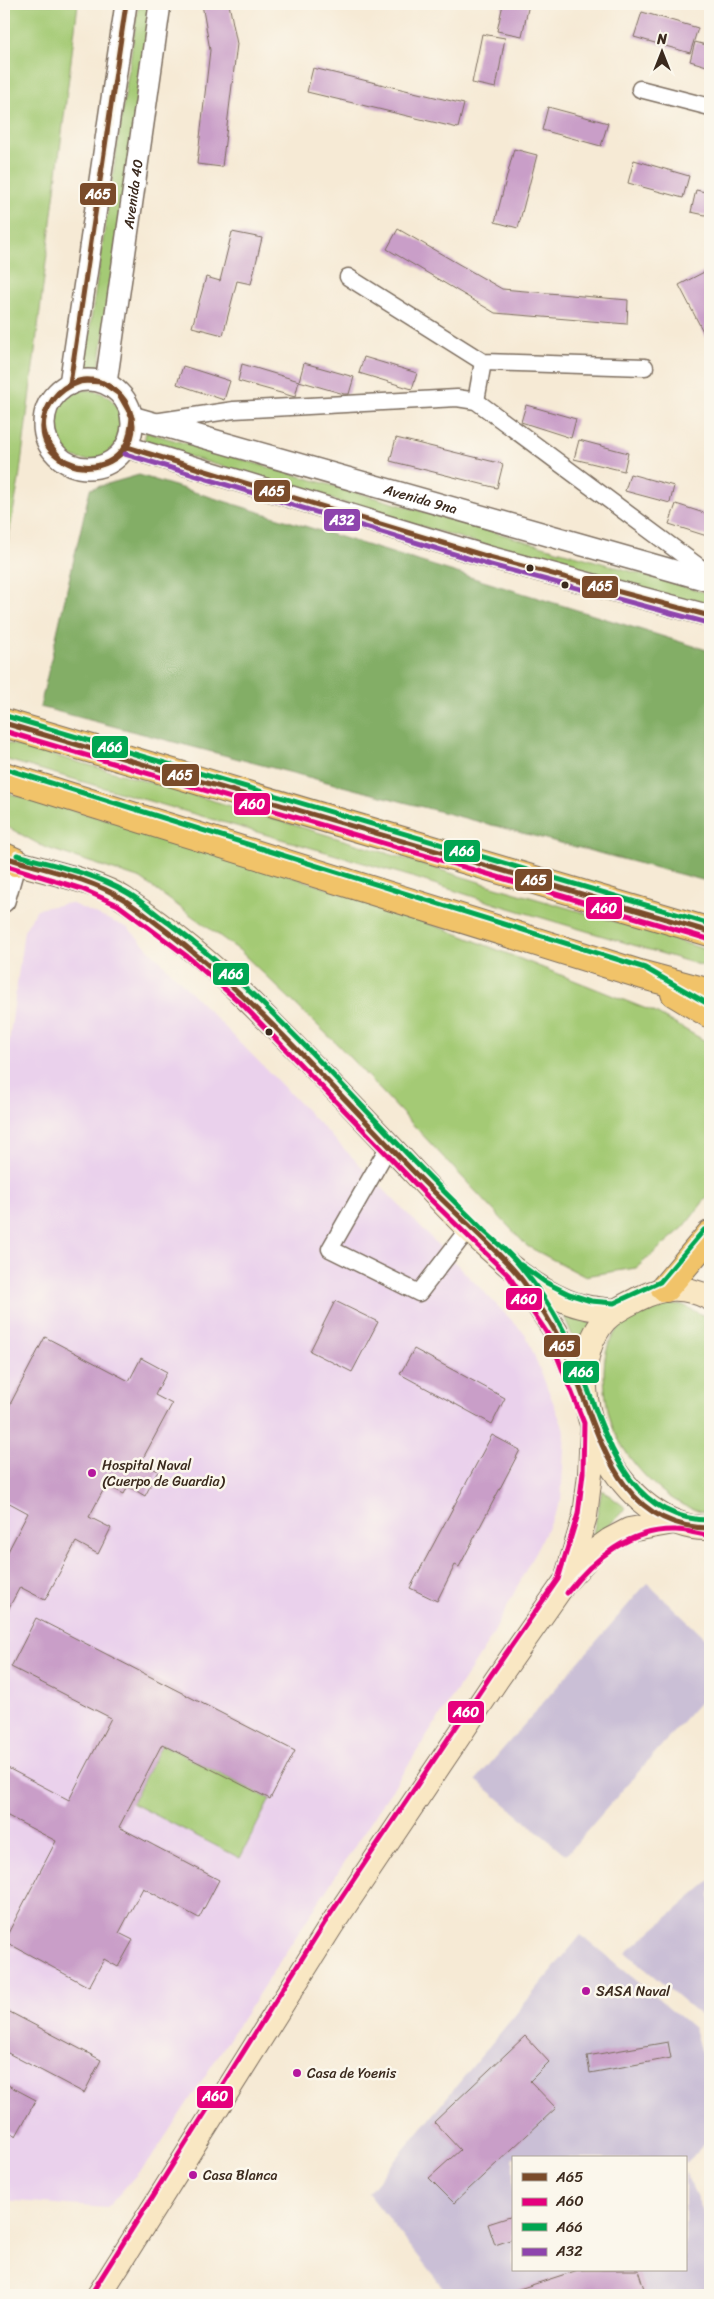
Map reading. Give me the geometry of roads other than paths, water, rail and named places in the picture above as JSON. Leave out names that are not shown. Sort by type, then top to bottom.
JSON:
[{"type":"highway","points":[[4,723],[710,932]]},
{"type":"highway","points":[[4,776],[643,975],[710,993]]},
{"type":"highway","points":[[643,975],[710,1014]]},
{"type":"highway","points":[[673,1288],[710,1235]]},
{"type":"main road","points":[[9,860],[85,882],[122,898],[193,950],[248,1000],[469,1228],[514,1270],[541,1288],[566,1301],[589,1308],[615,1311]]},
{"type":"main road","points":[[514,1270],[556,1332],[590,1413],[603,1450],[623,1484],[637,1499],[659,1515],[674,1522],[708,1530]]},
{"type":"main road","points":[[565,1582],[585,1516],[590,1474],[590,1413],[584,1380],[588,1354],[598,1330],[615,1311],[673,1288],[710,1277]]},
{"type":"main road","points":[[673,1288],[710,1298]]},
{"type":"main road","points":[[99,2295],[331,1926],[497,1679],[565,1582],[592,1553],[610,1540],[629,1530],[674,1522]]},
{"type":"street","points":[[70,384],[126,4]]},
{"type":"street","name":"Avenida 40","points":[[106,383],[160,4]]},
{"type":"street","points":[[640,90],[710,107]]},
{"type":"street","points":[[348,277],[483,362],[645,367]]},
{"type":"street","points":[[476,400],[483,362]]},
{"type":"street","points":[[142,420],[118,391],[106,383],[88,380],[70,384],[56,393],[47,406],[43,423],[46,438],[52,451],[64,461],[80,468],[98,468],[114,460],[127,447],[132,432],[142,420],[234,410],[457,398],[476,400],[710,575]]},
{"type":"street","name":"Avenida 9na","points":[[142,420],[710,581]]},
{"type":"street","points":[[127,447],[490,557],[710,616]]},
{"type":"street","points":[[4,901],[9,860]]},
{"type":"street","points":[[389,1146],[330,1249],[419,1293],[469,1228]]},
{"type":"place","name":"Hospital Naval (Cuerpo de Guardia)","points":[[92,1473]]},
{"type":"place","name":"SASA Naval","points":[[586,1991]]},
{"type":"place","name":"Casa de Yoenis","points":[[297,2073]]},
{"type":"place","name":"Casa Blanca","points":[[193,2175]]}]
